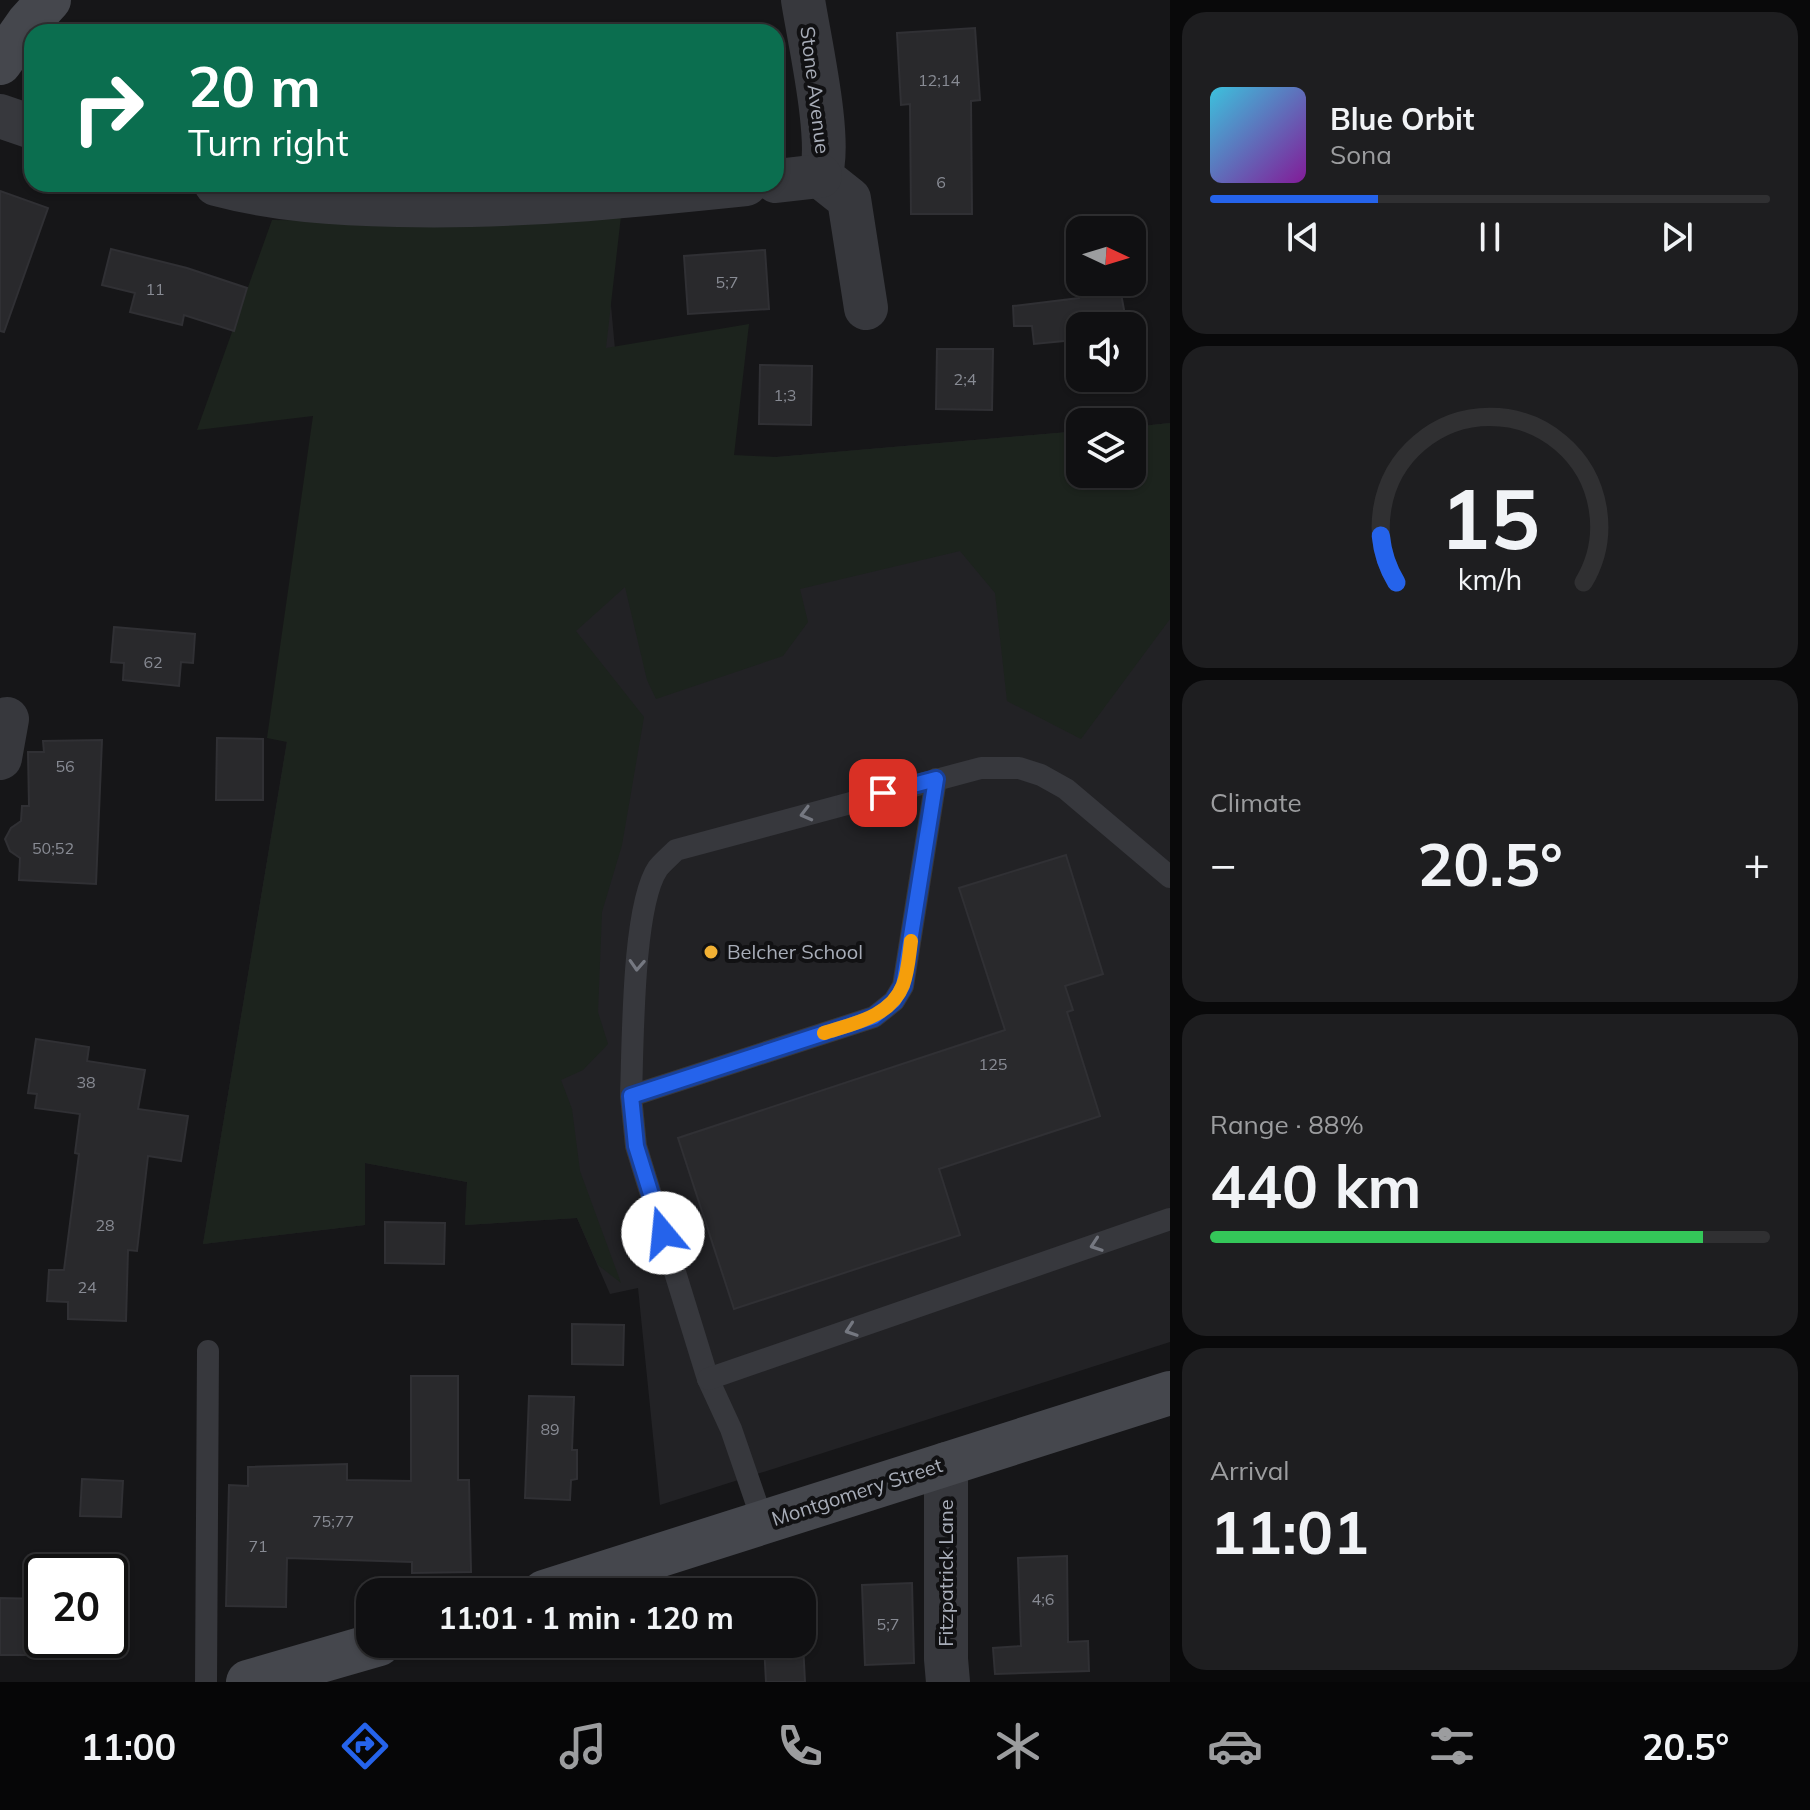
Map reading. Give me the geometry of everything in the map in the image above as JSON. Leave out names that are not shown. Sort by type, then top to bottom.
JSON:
[{"type":"main road","points":[[27,24],[49,0]]},
{"type":"main road","points":[[0,63],[24,29]]},
{"type":"main road","name":"Montgomery Street","points":[[588,1578],[1170,1393]]},
{"type":"main road","points":[[248,1682],[356,1651]]},
{"type":"street","name":"Stone Avenue","points":[[803,0],[824,136],[824,166],[820,176],[849,199],[866,308]]},
{"type":"street","points":[[0,116],[24,124]]},
{"type":"street","points":[[784,180],[820,176]]},
{"type":"street","points":[[260,192],[326,204],[445,206],[600,199],[668,192]]},
{"type":"street","name":"Fitzpatrick Lane","points":[[946,1464],[948,1682]]},
{"type":"lane","points":[[763,1522],[731,1429],[708,1379],[636,1146],[631,1096],[639,945],[646,903],[657,869],[676,850],[981,768],[1019,768],[1041,775],[1066,789],[1170,877]]},
{"type":"lane","points":[[631,1096],[874,1017],[894,1001],[903,986],[936,779]]},
{"type":"lane","points":[[708,1379],[1170,1219]]},
{"type":"lane","points":[[206,1682],[208,1351]]},
{"type":"shaded area","points":[[621,216],[606,348],[749,324],[734,455],[776,457],[1066,432],[1066,488],[1146,488],[1146,426],[1170,423],[1170,619],[1081,739],[1007,701],[995,593],[960,551],[800,589],[808,622],[783,656],[656,699],[647,680],[625,587],[576,631],[644,717],[622,845],[602,912],[598,1012],[608,1044],[583,1070],[561,1080],[572,1109],[580,1171],[621,1283],[598,1265],[577,1218],[465,1225],[467,1182],[365,1163],[365,1225],[203,1244],[287,742],[267,738],[313,416],[197,430],[272,220],[425,221]]},
{"type":"shaded area","name":"Belcher School","points":[[604,229],[626,470],[1066,432],[1066,488],[1146,488],[1146,426],[1170,423],[1170,1342],[660,1505],[638,1288],[610,1294],[577,1218],[465,1225],[467,1182],[365,1163],[365,1225],[203,1244],[287,741]]},
{"type":"building","points":[[975,28],[980,100],[971,101],[972,214],[911,214],[910,104],[901,105],[897,33]]},
{"type":"building","points":[[0,191],[48,208],[4,332],[0,331]]},
{"type":"building","points":[[111,249],[187,268],[247,288],[234,331],[184,315],[182,325],[130,312],[135,293],[102,285]]},
{"type":"building","points":[[765,250],[769,309],[688,314],[684,256]]},
{"type":"building","points":[[1121,296],[1124,312],[1066,312],[1066,341],[1034,344],[1032,326],[1014,326],[1013,306]]},
{"type":"building","points":[[937,349],[993,349],[992,410],[936,409]]},
{"type":"building","points":[[760,365],[812,366],[811,425],[759,424]]},
{"type":"building","points":[[114,627],[195,634],[193,663],[181,662],[179,686],[123,680],[124,663],[111,662]]},
{"type":"building","points":[[217,738],[263,739],[263,800],[216,800]]},
{"type":"building","points":[[102,740],[96,884],[19,880],[20,858],[10,851],[5,839],[11,828],[21,821],[22,806],[29,806],[28,752],[44,752],[43,741]]},
{"type":"building","points":[[1066,855],[1103,974],[1065,986],[1073,1010],[1067,1012],[1100,1116],[939,1169],[960,1235],[734,1309],[678,1138],[1005,1030],[959,888]]},
{"type":"building","points":[[36,1039],[89,1047],[87,1061],[145,1070],[138,1109],[188,1116],[181,1161],[148,1156],[137,1251],[128,1250],[126,1321],[68,1319],[68,1302],[47,1301],[49,1270],[64,1270],[79,1154],[75,1153],[80,1114],[35,1108],[37,1094],[28,1093]]},
{"type":"building","points":[[385,1222],[445,1223],[444,1264],[385,1263]]},
{"type":"building","points":[[572,1324],[624,1325],[623,1365],[572,1364]]},
{"type":"building","points":[[411,1376],[458,1376],[458,1480],[469,1480],[471,1572],[412,1573],[412,1562],[287,1558],[286,1607],[226,1606],[229,1485],[248,1486],[248,1467],[347,1464],[347,1480],[411,1481]]},
{"type":"building","points":[[529,1396],[574,1397],[572,1450],[577,1450],[577,1479],[571,1480],[570,1500],[525,1498]]},
{"type":"building","points":[[82,1479],[123,1481],[121,1517],[80,1516]]},
{"type":"building","points":[[1067,1556],[1068,1642],[1088,1641],[1089,1671],[995,1674],[993,1648],[1021,1646],[1018,1558]]},
{"type":"building","points":[[912,1583],[914,1663],[865,1665],[862,1585]]},
{"type":"building","points":[[0,1598],[24,1599],[24,1655],[0,1655]]},
{"type":"building","points":[[765,1658],[804,1658],[805,1682],[766,1682]]},
{"type":"slow traffic","points":[[824,1033],[874,1017],[894,1001],[903,986],[911,941]]},
{"type":"place","name":"Belcher School","points":[[711,952]]},
{"type":"route","points":[[663,1233],[636,1146],[631,1096],[874,1017],[894,1001],[903,986],[936,779],[883,793]]}]
